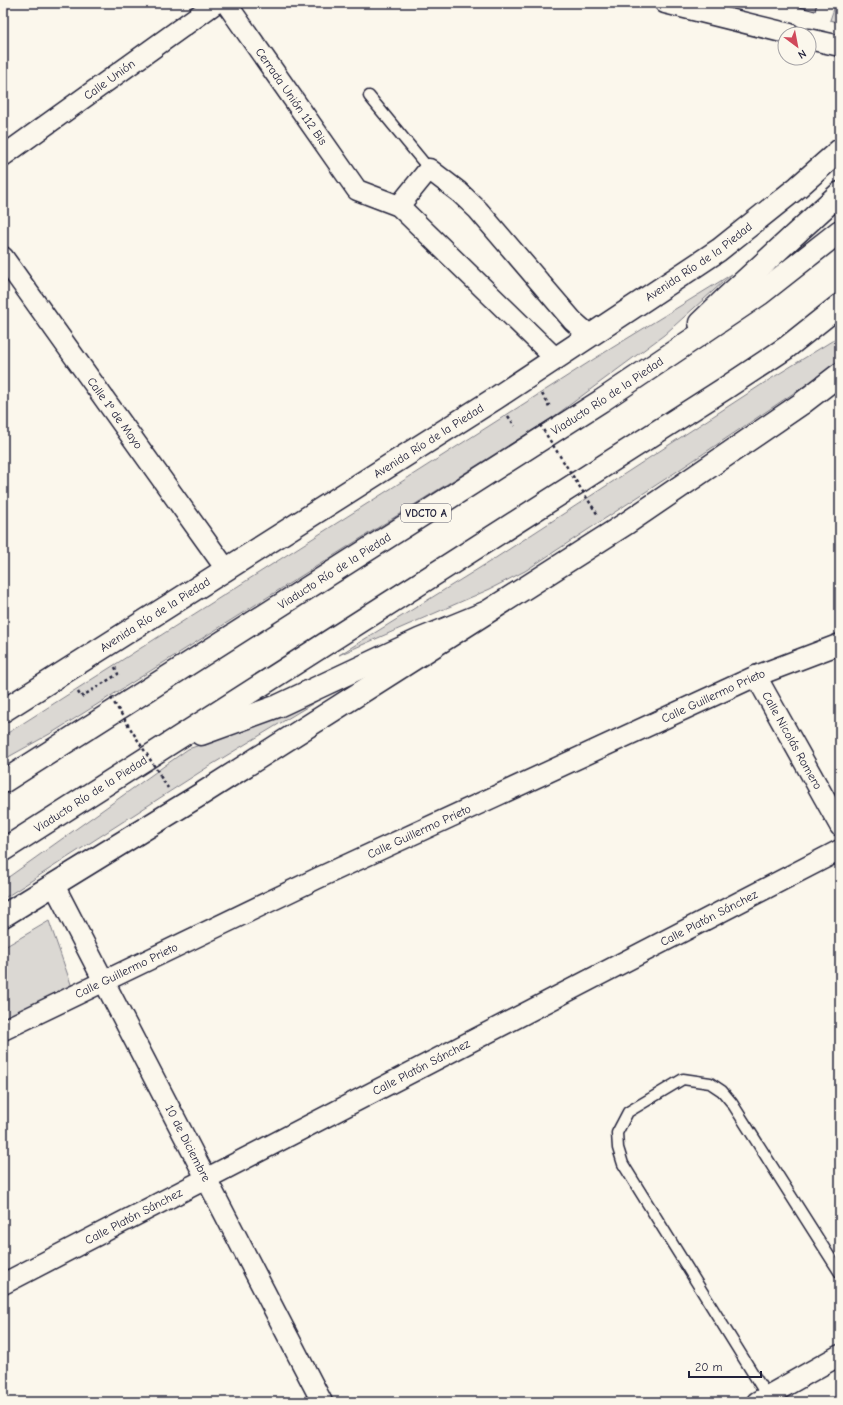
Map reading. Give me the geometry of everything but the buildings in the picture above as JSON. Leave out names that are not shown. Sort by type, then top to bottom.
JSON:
[{"type":"main road","name":"Avenida Río de la Piedad","points":[[3,711],[496,398],[719,250],[798,187],[840,150]]},
{"type":"main road","points":[[680,349],[700,324],[726,298],[840,193]]},
{"type":"main road","name":"Viaducto Río de la Piedad","points":[[3,782],[680,349],[760,294],[840,231]]},
{"type":"main road","name":"Viaducto Río de la Piedad","points":[[3,850],[786,348],[840,305]]},
{"type":"main road","points":[[786,348],[840,319]]},
{"type":"main road","points":[[3,916],[197,797],[627,523],[801,404],[840,374]]},
{"type":"main road","points":[[164,747],[278,706],[419,640],[485,613]]},
{"type":"main road","points":[[3,858],[36,829]]},
{"type":"street","name":"Calle Unión","points":[[3,156],[216,3]]},
{"type":"street","name":"Cerrada Unión 112 Bis","points":[[226,3],[357,190],[399,206]]},
{"type":"street","points":[[665,3],[777,31]]},
{"type":"street","points":[[817,41],[840,46]]},
{"type":"street","points":[[555,358],[399,206],[429,169],[459,192],[478,210],[573,321],[589,335]]},
{"type":"street","name":"Calle 1º de Mayo","points":[[3,257],[226,569]]},
{"type":"street","name":"Calle Guillermo Prieto","points":[[3,1030],[316,879],[756,676],[840,644]]},
{"type":"street","name":"Calle Nicolás Romero","points":[[756,676],[840,826]]},
{"type":"street","name":"Calle Platón Sánchez","points":[[3,1284],[840,850]]},
{"type":"street","name":"10 de Diciembre","points":[[54,885],[322,1402]]},
{"type":"street","points":[[762,1399],[840,1355]]},
{"type":"lane","points":[[369,96],[429,169]]},
{"type":"lane","points":[[762,1399],[623,1164],[618,1148],[617,1133],[628,1112],[683,1080],[710,1083],[722,1091],[732,1103],[840,1273]]},
{"type":"path","points":[[540,425],[598,516]]},
{"type":"path","points":[[81,697],[118,674]]},
{"type":"path","points":[[111,698],[170,791]]},
{"type":"shaded area","points":[[836,3],[840,3],[840,23],[830,20]]},
{"type":"shaded area","points":[[732,274],[664,335],[552,418],[55,731],[3,760],[3,736],[594,359]]},
{"type":"shaded area","points":[[840,336],[840,362],[525,571],[490,589],[339,655],[494,559],[764,383]]},
{"type":"shaded area","points":[[340,687],[211,765],[3,899],[3,881],[188,749],[229,735]]},
{"type":"shaded area","points":[[49,921],[72,987],[3,1020],[3,948]]}]
